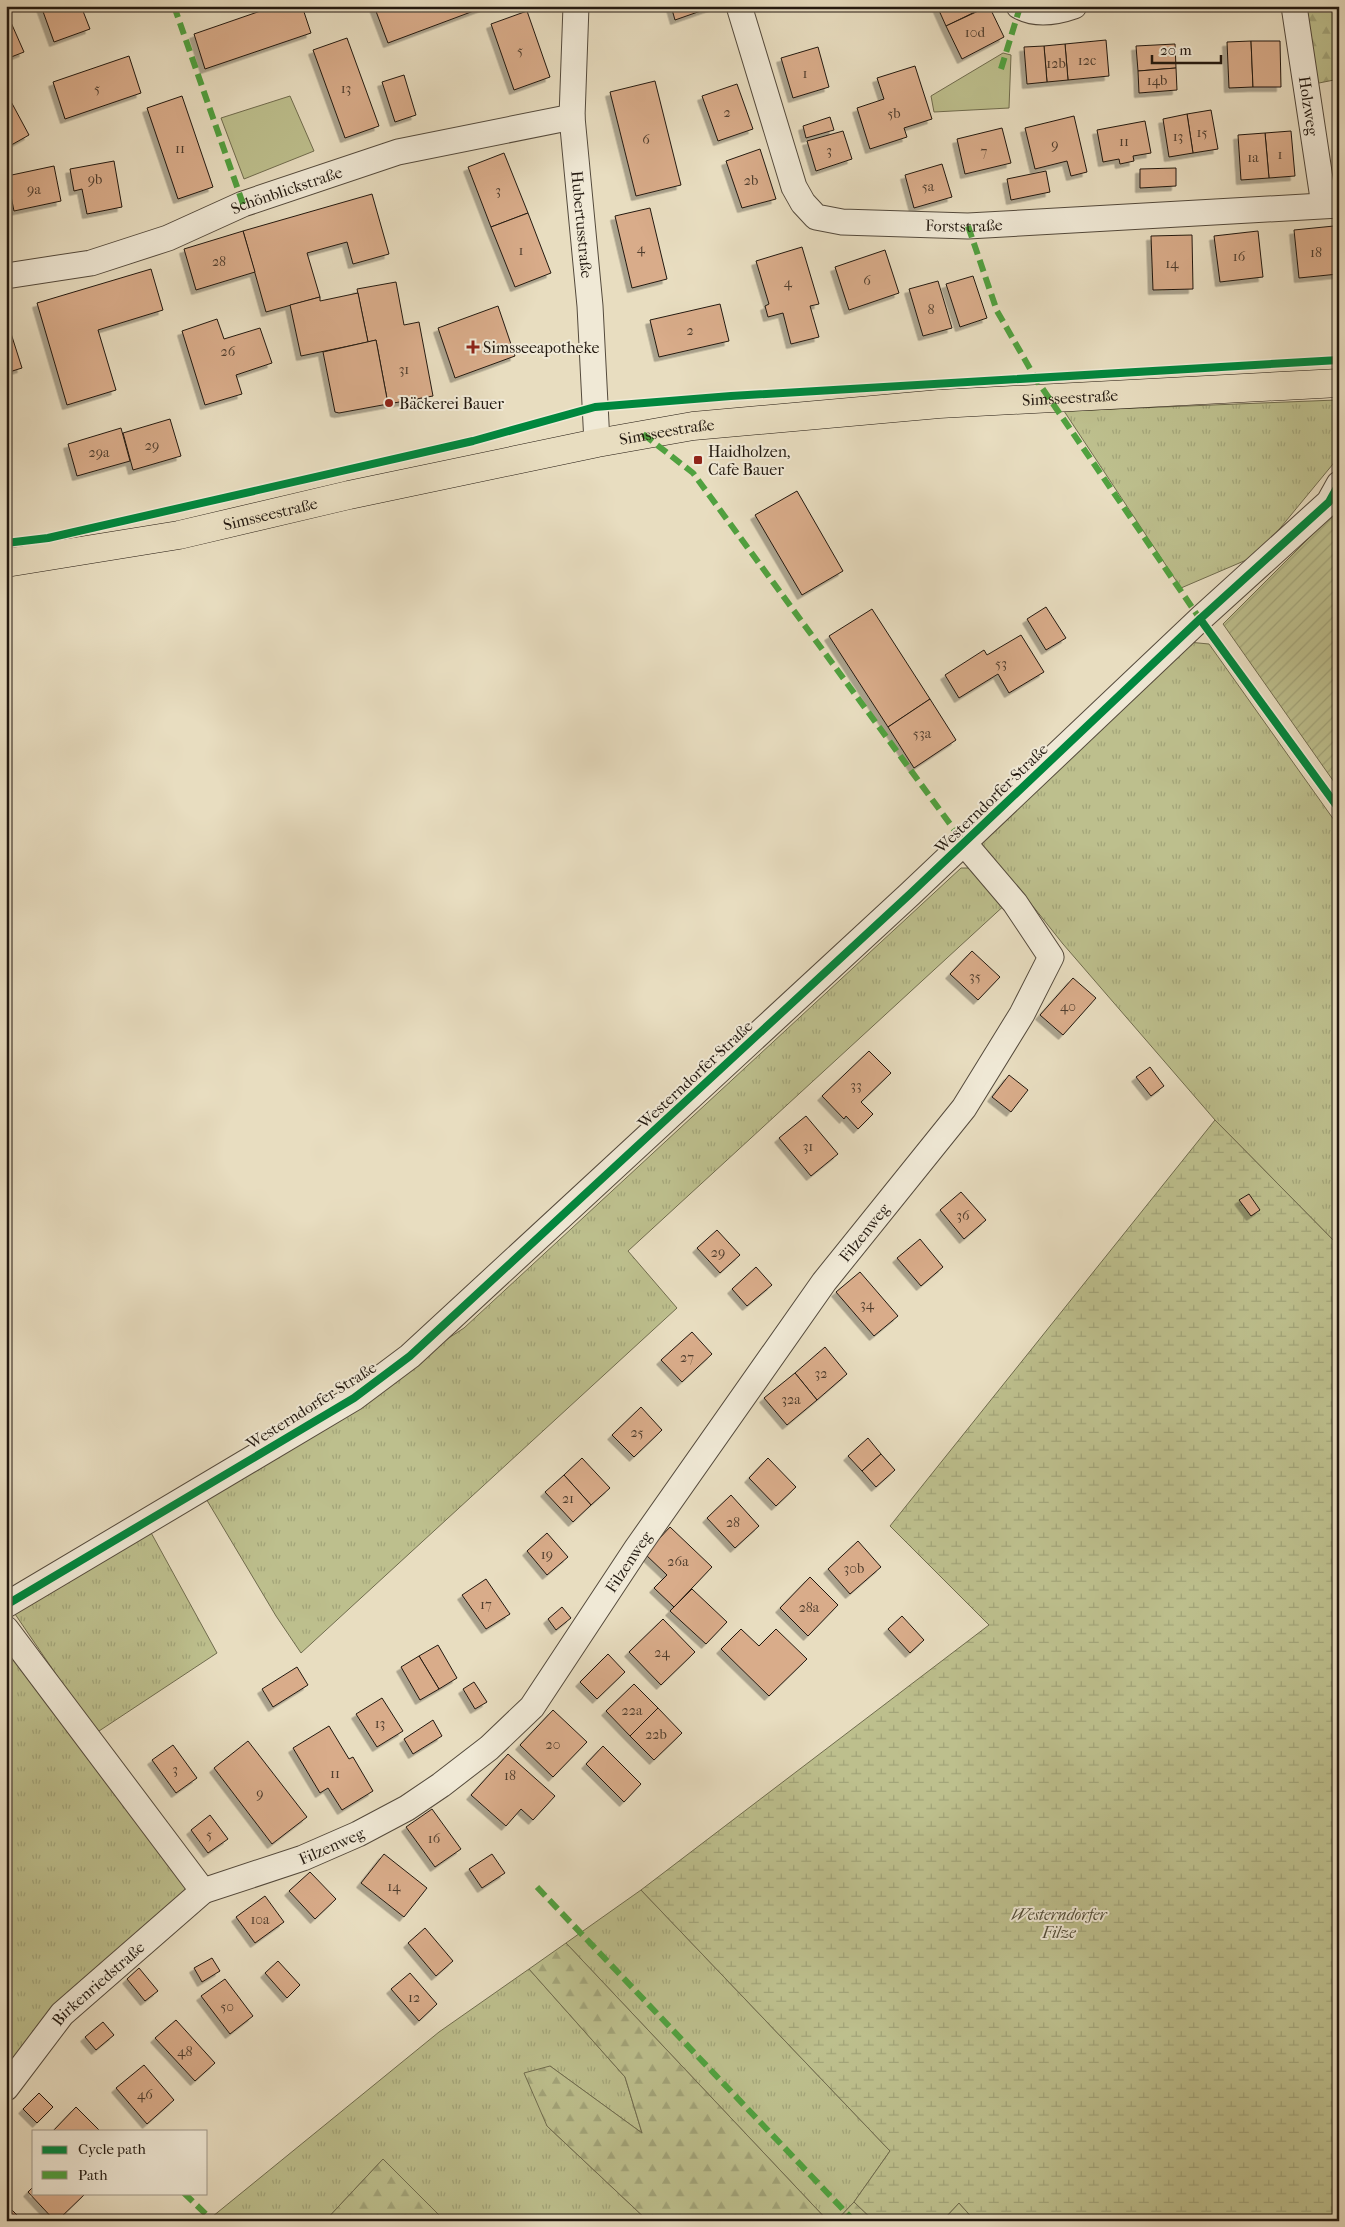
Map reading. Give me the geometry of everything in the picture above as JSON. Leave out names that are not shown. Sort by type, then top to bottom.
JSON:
[{"type":"main road","name":"Simsseestraße","points":[[6,563],[179,535],[349,495],[597,443],[702,425],[939,404],[1339,383]]},
{"type":"street","name":"Hubertusstraße","points":[[576,6],[572,117],[590,306],[597,443]]},
{"type":"street","name":"Forststraße","points":[[739,6],[794,187],[803,203],[816,217],[842,222],[968,226],[1332,205]]},
{"type":"street","points":[[1019,6],[1026,10],[1044,12],[1058,12],[1074,6]]},
{"type":"street","name":"Holzweg","points":[[1294,6],[1332,205]]},
{"type":"street","name":"Schönblickstraße","points":[[6,276],[91,263],[168,238],[243,204],[398,152],[572,117]]},
{"type":"street","name":"Westerndorfer Straße","points":[[6,1605],[354,1398],[410,1356],[964,843],[1200,619],[1329,502],[1339,484]]},
{"type":"street","name":"Filzenweg","points":[[204,1891],[303,1858],[358,1834],[407,1808],[441,1785],[489,1748],[532,1707],[637,1548],[824,1282],[964,1108],[1022,1014],[1051,957],[1015,903],[964,843]]},
{"type":"street","points":[[6,1629],[204,1891]]},
{"type":"street","name":"Birkenriedstraße","points":[[6,2088],[62,2014],[204,1891]]},
{"type":"green space","points":[[1302,6],[1339,6],[1339,79],[1314,84]]},
{"type":"green space","points":[[1003,53],[1011,55],[1009,108],[934,112],[931,96]]},
{"type":"green space","points":[[290,96],[314,151],[244,179],[221,118]]},
{"type":"green space","points":[[1336,400],[1339,406],[1339,449],[1333,464],[1258,555],[1181,588],[1064,411]]},
{"type":"green space","points":[[1339,508],[1339,789],[1223,624]]},
{"type":"green space","points":[[1188,642],[1209,644],[1339,827],[1339,1246],[1215,1120],[1063,944],[1020,890],[979,845]]},
{"type":"green space","points":[[961,868],[973,868],[1008,902],[628,1251],[677,1308],[301,1653],[276,1616],[205,1497],[464,1328]]},
{"type":"green space","name":"Westerndorfer Filze","points":[[1215,1120],[1339,1246],[1339,2221],[975,2221],[959,2203],[942,2221],[874,2221],[854,2202],[890,2151],[641,1890],[989,1625],[890,1526]]},
{"type":"green space","points":[[149,1529],[217,1653],[96,1733],[15,1614]]},
{"type":"green space","points":[[6,1646],[186,1880],[187,1894],[6,2070]]},
{"type":"green space","points":[[641,1890],[890,2151],[854,2202],[836,2221],[828,2221],[566,1943]]},
{"type":"green space","points":[[566,1943],[828,2221],[648,2221],[547,2126],[524,2073],[550,2066],[642,2133],[625,2077],[529,1969]]},
{"type":"green space","points":[[529,1969],[625,2077],[642,2133],[550,2066],[547,2126],[648,2221],[445,2221],[383,2159],[325,2221],[207,2221],[439,2032]]},
{"type":"green space","points":[[383,2159],[445,2221],[325,2221]]},
{"type":"green space","points":[[854,2202],[874,2221],[836,2221]]},
{"type":"green space","points":[[959,2203],[975,2221],[942,2221]]},
{"type":"building","points":[[41,6],[81,6],[90,29],[54,42]]},
{"type":"building","points":[[275,6],[302,6],[311,33],[205,69],[194,34]]},
{"type":"building","points":[[374,6],[487,6],[388,43]]},
{"type":"building","points":[[671,6],[715,6],[675,20]]},
{"type":"building","points":[[937,6],[985,6],[985,7],[946,26]]},
{"type":"building","points":[[989,6],[1004,37],[962,59],[946,26]]},
{"type":"building","points":[[527,11],[550,77],[514,90],[491,24]]},
{"type":"building","points":[[9,18],[24,52],[6,59],[6,19]]},
{"type":"building","points":[[347,38],[379,126],[345,138],[313,50]]},
{"type":"building","points":[[1106,40],[1109,76],[1068,80],[1065,44]]},
{"type":"building","points":[[1251,41],[1253,87],[1229,88],[1227,42]]},
{"type":"building","points":[[1251,41],[1280,41],[1281,87],[1253,87]]},
{"type":"building","points":[[1065,44],[1068,80],[1047,82],[1044,46]]},
{"type":"building","points":[[1175,44],[1176,68],[1138,71],[1136,46]]},
{"type":"building","points":[[1044,46],[1047,82],[1027,84],[1024,47]]},
{"type":"building","points":[[818,47],[829,87],[793,98],[781,58]]},
{"type":"building","points":[[129,56],[141,93],[65,119],[53,82]]},
{"type":"building","points":[[915,66],[932,119],[904,128],[907,137],[870,149],[857,108],[884,99],[877,78]]},
{"type":"building","points":[[1176,68],[1177,90],[1139,93],[1138,71]]},
{"type":"building","points":[[404,75],[416,115],[395,122],[382,82]]},
{"type":"building","points":[[655,81],[681,185],[636,196],[610,92]]},
{"type":"building","points":[[737,84],[753,129],[718,141],[702,96]]},
{"type":"building","points":[[6,96],[8,96],[29,135],[6,148]]},
{"type":"building","points":[[182,96],[213,187],[178,199],[147,108]]},
{"type":"building","points":[[1211,110],[1218,149],[1193,153],[1187,114]]},
{"type":"building","points":[[1187,114],[1193,153],[1169,157],[1163,119]]},
{"type":"building","points":[[1074,116],[1087,172],[1071,176],[1067,161],[1035,169],[1025,128]]},
{"type":"building","points":[[830,117],[834,130],[806,138],[803,126]]},
{"type":"building","points":[[1145,121],[1151,153],[1133,156],[1134,161],[1120,164],[1119,159],[1103,162],[1097,130]]},
{"type":"building","points":[[1002,128],[1011,163],[965,174],[957,139]]},
{"type":"building","points":[[843,131],[852,159],[816,171],[807,141]]},
{"type":"building","points":[[1291,131],[1295,176],[1269,178],[1265,133]]},
{"type":"building","points":[[1265,133],[1269,178],[1241,180],[1238,135]]},
{"type":"building","points":[[760,149],[776,199],[742,208],[726,161]]},
{"type":"building","points":[[504,153],[528,213],[491,227],[468,167]]},
{"type":"building","points":[[114,161],[122,207],[87,214],[82,189],[74,191],[70,169]]},
{"type":"building","points":[[942,164],[952,197],[914,208],[905,175]]},
{"type":"building","points":[[54,166],[61,201],[14,211],[7,176]]},
{"type":"building","points":[[1176,168],[1176,186],[1140,188],[1140,169]]},
{"type":"building","points":[[1046,171],[1050,192],[1011,200],[1007,179]]},
{"type":"building","points":[[372,194],[389,254],[353,264],[347,242],[307,253],[320,297],[266,312],[243,231]]},
{"type":"building","points":[[650,208],[667,279],[632,288],[615,216]]},
{"type":"building","points":[[528,213],[551,273],[515,287],[491,227]]},
{"type":"building","points":[[1334,226],[1338,274],[1299,278],[1294,230]]},
{"type":"building","points":[[243,231],[255,272],[196,290],[184,249]]},
{"type":"building","points":[[1258,231],[1263,277],[1220,282],[1214,236]]},
{"type":"building","points":[[1192,235],[1193,289],[1153,290],[1151,236]]},
{"type":"building","points":[[802,247],[819,304],[810,306],[819,337],[791,344],[783,313],[768,317],[765,306],[769,304],[756,261]]},
{"type":"building","points":[[885,250],[899,293],[849,310],[835,267]]},
{"type":"building","points":[[151,269],[163,310],[98,330],[116,390],[67,405],[37,303]]},
{"type":"building","points":[[973,276],[987,318],[960,327],[946,284]]},
{"type":"building","points":[[938,281],[952,328],[923,336],[909,289]]},
{"type":"building","points":[[396,282],[404,325],[419,322],[433,396],[388,404],[376,340],[368,342],[357,289]]},
{"type":"building","points":[[358,293],[368,342],[301,356],[290,305],[320,297],[320,301]]},
{"type":"building","points":[[720,304],[729,341],[659,357],[650,320]]},
{"type":"building","points":[[498,306],[515,356],[455,378],[438,328]]},
{"type":"building","points":[[217,319],[224,339],[260,328],[272,363],[236,375],[242,394],[205,405],[182,331]]},
{"type":"building","points":[[6,324],[8,324],[22,368],[6,373]]},
{"type":"building","points":[[376,340],[388,404],[339,413],[335,412],[323,352]]},
{"type":"building","points":[[170,419],[181,456],[133,470],[123,433]]},
{"type":"building","points":[[121,428],[130,461],[77,476],[68,444]]},
{"type":"building","points":[[797,491],[843,571],[802,595],[755,515]]},
{"type":"building","points":[[1046,607],[1066,638],[1046,650],[1027,619]]},
{"type":"building","points":[[872,609],[930,699],[888,727],[829,636]]},
{"type":"building","points":[[1021,635],[1044,672],[1009,693],[998,674],[959,698],[945,675],[984,650],[987,655]]},
{"type":"building","points":[[930,699],[956,740],[914,768],[888,727]]},
{"type":"building","points":[[972,951],[1000,977],[978,1000],[950,974]]},
{"type":"building","points":[[1073,978],[1096,998],[1063,1035],[1040,1015]]},
{"type":"building","points":[[869,1051],[891,1073],[861,1102],[873,1114],[858,1129],[846,1116],[844,1119],[822,1096]]},
{"type":"building","points":[[1150,1067],[1164,1086],[1151,1096],[1136,1077]]},
{"type":"building","points":[[1009,1075],[1028,1090],[1011,1112],[992,1097]]},
{"type":"building","points":[[806,1116],[838,1154],[811,1176],[779,1138]]},
{"type":"building","points":[[961,1192],[986,1220],[964,1239],[940,1210]]},
{"type":"building","points":[[1249,1194],[1260,1210],[1251,1216],[1239,1200]]},
{"type":"building","points":[[717,1230],[740,1255],[720,1273],[697,1248]]},
{"type":"building","points":[[920,1239],[943,1267],[921,1286],[897,1258]]},
{"type":"building","points":[[756,1267],[772,1285],[747,1306],[732,1289]]},
{"type":"building","points":[[860,1272],[898,1316],[874,1336],[836,1292]]},
{"type":"building","points":[[692,1332],[712,1354],[682,1382],[661,1360]]},
{"type":"building","points":[[825,1347],[847,1374],[817,1400],[795,1373]]},
{"type":"building","points":[[795,1373],[817,1400],[787,1425],[764,1398]]},
{"type":"building","points":[[641,1407],[662,1430],[634,1457],[612,1435]]},
{"type":"building","points":[[868,1438],[881,1454],[862,1471],[848,1456]]},
{"type":"building","points":[[881,1454],[895,1470],[876,1487],[862,1471]]},
{"type":"building","points":[[582,1458],[610,1488],[591,1505],[564,1475]]},
{"type":"building","points":[[768,1458],[796,1487],[776,1506],[749,1478]]},
{"type":"building","points":[[564,1475],[591,1505],[573,1522],[545,1492]]},
{"type":"building","points":[[731,1495],[759,1526],[735,1548],[707,1518]]},
{"type":"building","points":[[670,1527],[712,1567],[674,1607],[654,1588],[667,1575],[645,1554]]},
{"type":"building","points":[[547,1533],[568,1557],[547,1575],[527,1551]]},
{"type":"building","points":[[858,1541],[881,1567],[850,1594],[828,1569]]},
{"type":"building","points":[[810,1577],[838,1605],[808,1636],[780,1608]]},
{"type":"building","points":[[486,1579],[510,1614],[486,1629],[462,1595]]},
{"type":"building","points":[[692,1589],[727,1622],[706,1644],[670,1611]]},
{"type":"building","points":[[562,1607],[571,1618],[556,1630],[548,1619]]},
{"type":"building","points":[[902,1616],[924,1640],[910,1653],[888,1629]]},
{"type":"building","points":[[663,1619],[695,1652],[661,1685],[629,1652]]},
{"type":"building","points":[[741,1629],[759,1646],[776,1629],[807,1659],[769,1696],[721,1649]]},
{"type":"building","points":[[438,1645],[457,1678],[439,1689],[419,1656]]},
{"type":"building","points":[[608,1654],[625,1672],[597,1699],[580,1682]]},
{"type":"building","points":[[419,1656],[439,1689],[420,1700],[401,1667]]},
{"type":"building","points":[[297,1667],[308,1685],[273,1707],[262,1689]]},
{"type":"building","points":[[474,1682],[487,1702],[475,1709],[463,1689]]},
{"type":"building","points":[[634,1684],[658,1708],[630,1736],[606,1711]]},
{"type":"building","points":[[382,1698],[403,1731],[377,1747],[356,1714]]},
{"type":"building","points":[[658,1708],[682,1733],[654,1760],[630,1736]]},
{"type":"building","points":[[553,1710],[587,1742],[553,1777],[520,1745]]},
{"type":"building","points":[[433,1720],[442,1736],[413,1754],[404,1739]]},
{"type":"building","points":[[329,1726],[349,1759],[353,1757],[373,1791],[342,1810],[328,1788],[320,1793],[293,1748]]},
{"type":"building","points":[[248,1741],[307,1817],[272,1844],[214,1768]]},
{"type":"building","points":[[173,1745],[197,1778],[176,1793],[152,1760]]},
{"type":"building","points":[[603,1746],[641,1784],[624,1802],[586,1764]]},
{"type":"building","points":[[508,1754],[555,1796],[533,1820],[521,1809],[506,1826],[471,1795]]},
{"type":"building","points":[[432,1809],[461,1849],[435,1867],[406,1827]]},
{"type":"building","points":[[210,1815],[228,1839],[208,1853],[191,1830]]},
{"type":"building","points":[[384,1854],[427,1888],[404,1917],[361,1883]]},
{"type":"building","points":[[492,1854],[505,1873],[482,1888],[469,1869]]},
{"type":"building","points":[[310,1872],[336,1899],[315,1919],[289,1891]]},
{"type":"building","points":[[265,1896],[284,1922],[255,1943],[236,1917]]},
{"type":"building","points":[[425,1928],[453,1961],[436,1976],[408,1943]]},
{"type":"building","points":[[212,1958],[220,1971],[202,1982],[194,1968]]},
{"type":"building","points":[[278,1961],[300,1985],[287,1998],[265,1973]]},
{"type":"building","points":[[139,1968],[158,1991],[145,2001],[127,1979]]},
{"type":"building","points":[[410,1973],[437,2004],[419,2021],[391,1989]]},
{"type":"building","points":[[225,1979],[253,2016],[230,2034],[201,1996]]},
{"type":"building","points":[[176,2020],[215,2063],[195,2081],[155,2038]]},
{"type":"building","points":[[103,2022],[114,2035],[96,2050],[85,2037]]},
{"type":"building","points":[[144,2065],[174,2100],[147,2124],[116,2088]]},
{"type":"building","points":[[39,2093],[53,2107],[37,2123],[23,2109]]},
{"type":"building","points":[[76,2107],[99,2130],[54,2130]]},
{"type":"building","points":[[32,2188],[32,2194],[85,2194],[55,2221],[28,2192]]},
{"type":"building","points":[[6,2204],[23,2221],[6,2221]]},
{"type":"marked path","points":[[174,6],[243,204]]},
{"type":"marked path","points":[[1001,69],[1020,7]]},
{"type":"marked path","points":[[968,226],[997,311],[1036,379],[1200,619]]},
{"type":"marked path","points":[[643,434],[693,473],[964,843]]},
{"type":"marked path","points":[[537,1887],[854,2221]]},
{"type":"marked path","points":[[185,2194],[213,2221]]},
{"type":"cycle path","points":[[6,543],[48,538],[473,441],[595,407],[731,396],[1339,360]]},
{"type":"cycle path","points":[[6,1605],[354,1398],[410,1356],[910,894],[1200,619],[1329,502],[1339,484]]},
{"type":"cycle path","points":[[1200,619],[1339,809]]},
{"type":"place","name":"Simsseeapotheke","points":[[473,347]]},
{"type":"place","name":"Bäckerei Bauer","points":[[389,403]]},
{"type":"place","name":"Haidholzen, Cafe Bauer","points":[[698,460]]}]
